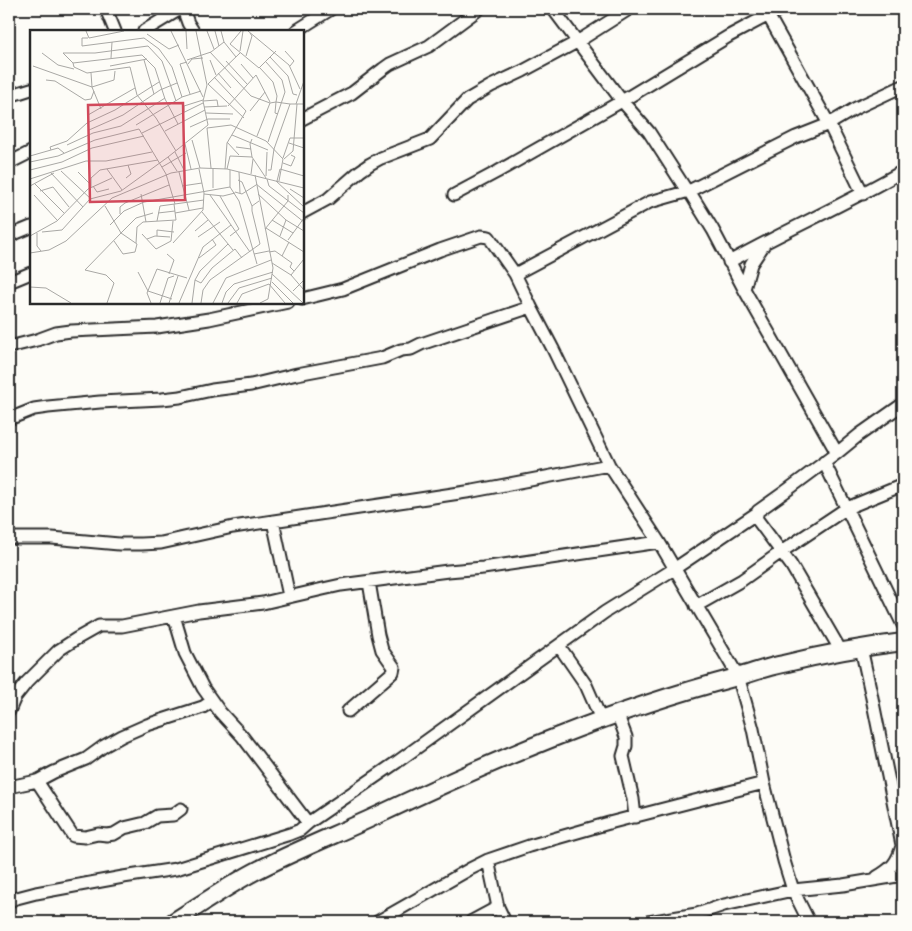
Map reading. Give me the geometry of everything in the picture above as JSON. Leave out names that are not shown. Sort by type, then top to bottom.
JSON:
[{"type":"highway","points":[[173,922],[254,872],[306,846],[508,756],[600,719],[704,685],[780,664],[841,651],[903,642]]},
{"type":"street","points":[[106,9],[115,30]]},
{"type":"street","points":[[146,30],[181,9],[193,30]]},
{"type":"street","points":[[298,30],[331,9]]},
{"type":"street","points":[[304,117],[352,93],[390,64],[429,46],[479,9]]},
{"type":"street","points":[[553,9],[622,101],[649,132],[685,188],[689,191],[713,230],[744,289],[837,453]]},
{"type":"street","points":[[304,212],[328,199],[360,171],[381,158],[430,140],[468,100],[491,86],[577,42],[629,9]]},
{"type":"street","points":[[454,195],[622,101],[765,12],[780,9]]},
{"type":"street","points":[[765,12],[829,124],[863,194]]},
{"type":"street","points":[[515,274],[650,202],[689,191],[796,137],[829,124],[856,108],[903,86]]},
{"type":"street","points":[[9,96],[30,89]]},
{"type":"street","points":[[9,163],[30,152]]},
{"type":"street","points":[[729,262],[766,241],[863,194],[903,171]]},
{"type":"street","points":[[9,236],[30,227]]},
{"type":"street","points":[[304,299],[343,289],[440,250],[481,236],[489,238],[515,274],[609,465],[659,542],[738,676],[753,729],[764,783],[784,861],[793,890],[809,922]]},
{"type":"street","points":[[744,289],[751,264],[766,241]]},
{"type":"street","points":[[9,282],[30,273]]},
{"type":"street","points":[[9,347],[56,333],[157,327],[209,319],[279,304]]},
{"type":"street","points":[[9,418],[48,406],[180,397],[212,390],[251,385],[382,358],[531,307]]},
{"type":"street","points":[[10,899],[123,877],[176,869],[278,838],[304,827],[605,612],[674,569],[757,513],[903,404]]},
{"type":"street","points":[[824,462],[903,625]]},
{"type":"street","points":[[9,538],[52,538],[119,544],[161,543],[211,531],[473,491],[609,465]]},
{"type":"street","points":[[696,606],[742,580],[847,508],[903,485]]},
{"type":"street","points":[[757,513],[756,518],[791,565],[841,651]]},
{"type":"street","points":[[273,521],[289,596]]},
{"type":"street","points":[[9,711],[15,697],[51,658],[65,646],[94,628],[104,625],[122,626],[199,611],[263,603],[332,587],[483,568],[659,542]]},
{"type":"street","points":[[348,711],[395,669],[382,650],[370,582]]},
{"type":"street","points":[[174,616],[185,653],[203,688],[242,736],[304,827],[306,846]]},
{"type":"street","points":[[559,646],[586,685],[600,719]]},
{"type":"street","points":[[861,648],[897,795],[902,848],[893,866],[872,880]]},
{"type":"street","points":[[9,786],[37,781],[86,759],[122,736],[147,725],[203,707],[212,701]]},
{"type":"street","points":[[617,713],[626,736],[623,756],[633,799],[635,817]]},
{"type":"street","points":[[37,781],[73,836],[85,837],[98,834],[114,834],[124,828],[145,823],[157,816],[173,815],[181,809]]},
{"type":"street","points":[[377,922],[470,868],[488,860],[529,846],[764,783]]},
{"type":"street","points":[[488,860],[498,907],[505,922]]},
{"type":"street","points":[[648,922],[697,914],[724,905],[793,890],[843,885],[903,875]]},
{"type":"street","points":[[471,922],[498,907]]}]
